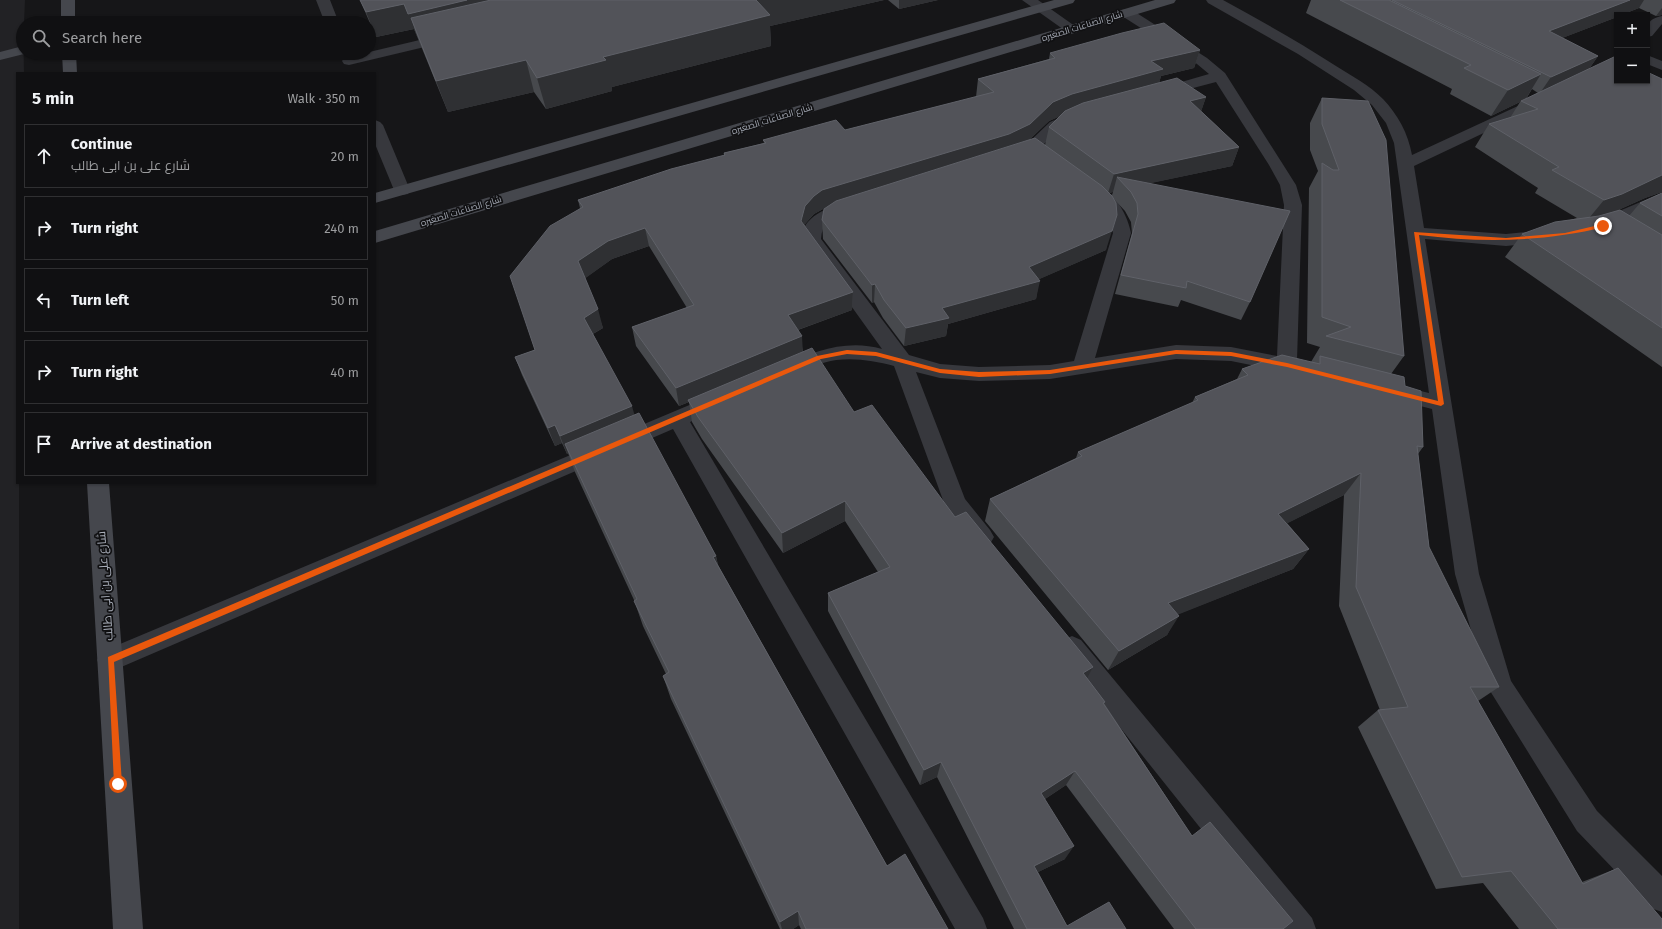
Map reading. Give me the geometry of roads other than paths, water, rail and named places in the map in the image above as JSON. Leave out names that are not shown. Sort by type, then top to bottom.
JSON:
[{"type":"street","points":[[68,0],[68,16]]},
{"type":"street","points":[[323,0],[329,16]]},
{"type":"street","points":[[376,198],[1035,4],[1068,0]]},
{"type":"street","name":"شارع الصناعات الصغيره","points":[[376,237],[1169,0]]},
{"type":"street","points":[[1213,0],[1303,51],[1359,87],[1377,102],[1393,122],[1402,143],[1467,574],[1500,686],[1587,821],[1662,897]]},
{"type":"street","points":[[1035,4],[1072,29]]},
{"type":"street","points":[[1127,12],[1202,61],[1220,76],[1277,165],[1288,185],[1293,205],[1287,365]]},
{"type":"street","points":[[1650,29],[1656,22],[1662,20]]},
{"type":"street","points":[[376,55],[464,33]]},
{"type":"street","points":[[0,56],[16,52]]},
{"type":"street","points":[[69,60],[70,72]]},
{"type":"street","points":[[1650,61],[1662,66]]},
{"type":"street","points":[[1139,98],[1220,76]]},
{"type":"street","points":[[1527,94],[1541,101]]},
{"type":"street","points":[[1405,164],[1555,94]]},
{"type":"street","points":[[997,162],[1039,151],[1055,125],[1095,111]]},
{"type":"street","points":[[376,127],[402,190]]},
{"type":"street","points":[[1082,368],[1122,233],[1121,222],[1115,210],[1104,199],[1086,186]]},
{"type":"street","points":[[1416,233],[1506,240],[1609,230],[1662,198]]},
{"type":"street","points":[[867,202],[829,214],[818,220],[812,229],[812,240],[902,361],[955,504],[995,553]]},
{"type":"street","points":[[770,379],[819,358],[847,352],[876,354],[940,371],[979,374],[1050,372],[1176,352],[1231,354],[1310,371]]},
{"type":"street","points":[[1372,386],[1441,404]]},
{"type":"street","points":[[110,660],[734,394]]},
{"type":"street","points":[[677,418],[972,929]]},
{"type":"street","name":"شارع على بن ابى طالب","points":[[98,484],[128,929]]},
{"type":"street","points":[[1060,632],[1301,929]]}]
